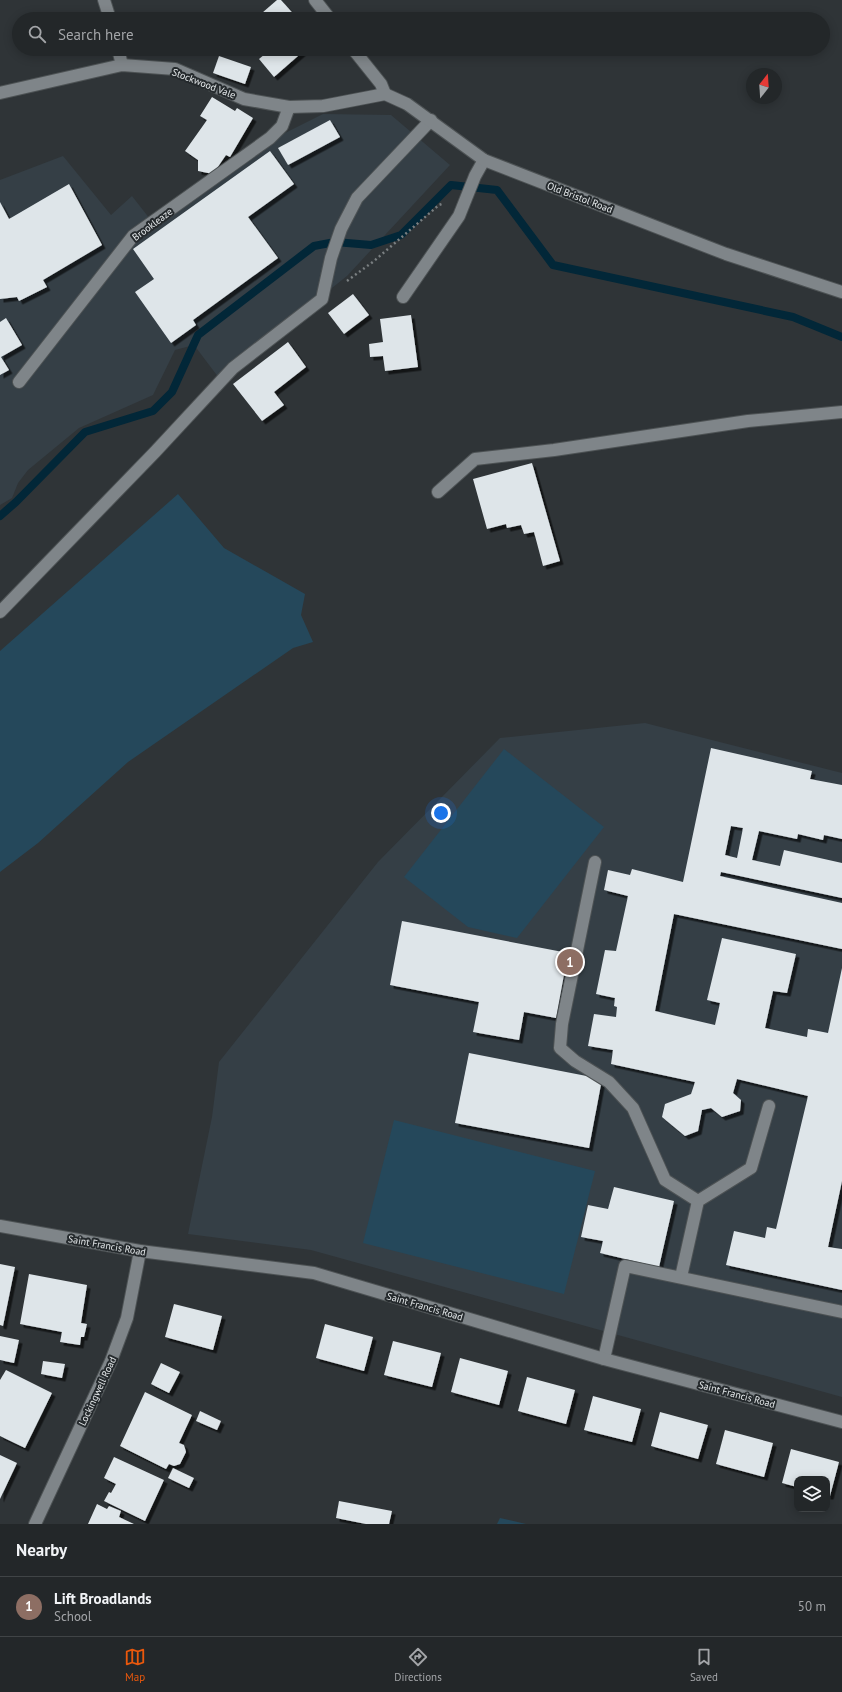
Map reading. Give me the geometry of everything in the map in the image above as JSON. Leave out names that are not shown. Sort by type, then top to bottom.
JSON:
[{"type":"street","points":[[104,0],[108,12]]},
{"type":"street","points":[[315,0],[324,12]]},
{"type":"street","points":[[120,56],[122,65]]},
{"type":"street","points":[[358,56],[380,84],[385,94]]},
{"type":"street","name":"Stockwood Vale","points":[[0,93],[122,65],[175,69],[244,99],[289,107],[324,106],[385,94]]},
{"type":"street","name":"Old Bristol Road","points":[[385,94],[407,104],[484,160],[726,254],[842,292]]},
{"type":"street","name":"Brookleaze","points":[[20,382],[133,236],[270,138],[282,126],[289,107]]},
{"type":"street","points":[[0,612],[155,452],[233,368],[322,299],[331,258],[341,229],[357,198],[431,120]]},
{"type":"street","points":[[403,297],[459,216],[474,176],[484,160]]},
{"type":"street","points":[[438,492],[474,459],[554,450],[748,421],[842,412]]},
{"type":"street","points":[[595,862],[562,1024],[560,1048],[575,1061],[609,1082],[628,1102],[633,1108],[665,1180],[698,1201]]},
{"type":"street","points":[[681,1277],[698,1201],[751,1168],[769,1106]]},
{"type":"street","name":"Saint Francis Road","points":[[0,1226],[140,1251],[314,1273],[604,1359],[842,1422]]},
{"type":"street","name":"Lockingwell Road","points":[[34,1524],[111,1361],[127,1318],[140,1251]]},
{"type":"street","points":[[604,1359],[626,1266],[842,1312]]},
{"type":"path","points":[[322,299],[374,261],[439,204],[463,204]]},
{"type":"shaded area","points":[[323,114],[391,115],[450,165],[347,276],[219,378],[194,345],[175,350],[153,395],[79,428],[28,470],[18,483],[12,498],[0,505],[0,180],[63,156],[111,215],[132,196],[157,228],[263,144]]},
{"type":"shaded area","points":[[178,494],[224,548],[305,594],[301,615],[313,642],[293,648],[128,762],[38,843],[0,872],[0,651]]},
{"type":"shaded area","points":[[645,723],[842,773],[842,1397],[311,1250],[188,1234],[212,1117],[219,1062],[378,862],[500,738]]},
{"type":"shaded area","points":[[504,749],[604,827],[517,938],[468,927],[404,877]]},
{"type":"shaded area","points":[[394,1120],[595,1171],[564,1294],[363,1243]]},
{"type":"shaded area","points":[[500,1518],[526,1524],[497,1524]]},
{"type":"building","points":[[277,0],[281,0],[292,12],[263,12]]},
{"type":"building","points":[[219,56],[251,67],[245,84],[213,73]]},
{"type":"building","points":[[263,56],[298,56],[274,77],[259,59]]},
{"type":"building","points":[[212,97],[235,111],[237,108],[253,118],[230,157],[226,155],[213,174],[198,171],[198,160],[185,151],[207,120],[200,116]]},
{"type":"building","points":[[330,120],[340,137],[288,165],[278,148]]},
{"type":"building","points":[[270,151],[294,184],[248,217],[278,258],[193,320],[196,325],[171,343],[135,292],[154,279],[133,249]]},
{"type":"building","points":[[69,184],[102,245],[43,280],[47,287],[19,301],[17,297],[0,299],[0,202],[9,219]]},
{"type":"building","points":[[353,294],[369,315],[344,334],[328,313]]},
{"type":"building","points":[[411,315],[418,367],[385,371],[383,356],[370,357],[369,344],[383,342],[380,319]]},
{"type":"building","points":[[6,318],[22,345],[1,357],[9,370],[0,375],[0,322]]},
{"type":"building","points":[[288,342],[306,367],[274,392],[284,405],[262,421],[233,384]]},
{"type":"building","points":[[532,463],[560,561],[543,566],[534,532],[524,534],[521,525],[507,528],[506,524],[487,529],[473,479]]},
{"type":"building","points":[[711,748],[812,771],[810,779],[842,785],[842,839],[824,835],[823,840],[798,834],[797,839],[759,831],[752,860],[780,866],[784,850],[842,863],[842,898],[721,872],[720,876],[842,903],[842,949],[674,914],[655,1011],[715,1025],[720,1003],[707,1000],[722,938],[796,954],[787,993],[773,991],[765,1028],[807,1037],[808,1029],[828,1033],[842,968],[842,1181],[828,1247],[842,1249],[842,1290],[726,1265],[734,1231],[765,1238],[767,1227],[776,1229],[808,1096],[737,1079],[733,1093],[741,1100],[740,1111],[722,1117],[711,1108],[702,1110],[698,1131],[685,1136],[662,1117],[665,1104],[691,1094],[695,1082],[611,1064],[613,1050],[588,1046],[594,1014],[616,1017],[617,1007],[614,1006],[615,998],[596,994],[605,950],[616,951],[628,896],[604,890],[608,870],[630,875],[632,869],[683,882]],"holes":[[[731,826],[743,828],[737,858],[725,855]]]},
{"type":"building","points":[[402,921],[568,953],[556,1018],[524,1012],[519,1040],[473,1032],[479,1002],[390,985]]},
{"type":"building","points":[[469,1053],[602,1079],[589,1148],[455,1123]]},
{"type":"building","points":[[614,1187],[674,1201],[659,1267],[600,1253],[603,1241],[581,1237],[588,1205],[608,1209]]},
{"type":"building","points":[[0,1264],[15,1267],[3,1326],[0,1325]]},
{"type":"building","points":[[29,1274],[87,1285],[81,1323],[87,1324],[84,1337],[81,1337],[80,1345],[60,1342],[62,1332],[20,1324]]},
{"type":"building","points":[[174,1304],[222,1316],[213,1350],[165,1337]]},
{"type":"building","points":[[325,1324],[373,1337],[364,1371],[316,1358]]},
{"type":"building","points":[[0,1336],[19,1340],[14,1363],[0,1360]]},
{"type":"building","points":[[393,1341],[441,1353],[432,1387],[384,1375]]},
{"type":"building","points":[[460,1358],[508,1371],[499,1405],[451,1392]]},
{"type":"building","points":[[43,1361],[65,1364],[62,1378],[41,1374]]},
{"type":"building","points":[[161,1363],[180,1372],[169,1393],[151,1384]]},
{"type":"building","points":[[6,1370],[52,1393],[25,1448],[0,1436],[0,1380]]},
{"type":"building","points":[[527,1377],[575,1390],[566,1424],[518,1411]]},
{"type":"building","points":[[145,1392],[192,1415],[179,1443],[184,1445],[186,1452],[180,1464],[174,1466],[169,1464],[166,1469],[120,1446]]},
{"type":"building","points":[[593,1396],[641,1409],[632,1442],[584,1430]]},
{"type":"building","points":[[200,1411],[221,1421],[217,1430],[196,1421]]},
{"type":"building","points":[[660,1412],[708,1425],[698,1459],[651,1446]]},
{"type":"building","points":[[725,1430],[773,1443],[764,1477],[716,1464]]},
{"type":"building","points":[[791,1449],[839,1462],[830,1496],[830,1476],[794,1476],[794,1486],[782,1483]]},
{"type":"building","points":[[0,1455],[17,1463],[0,1499]]},
{"type":"building","points":[[114,1457],[164,1480],[145,1521],[104,1501],[116,1484],[104,1478]]},
{"type":"building","points":[[173,1468],[194,1478],[189,1488],[168,1478]]},
{"type":"building","points":[[339,1501],[392,1511],[389,1524],[366,1524],[336,1518]]},
{"type":"building","points":[[97,1504],[107,1509],[109,1506],[121,1511],[119,1517],[134,1524],[88,1524]]},
{"type":"waterway","points":[[0,516],[16,502],[85,432],[153,411],[172,392],[198,335],[314,246],[335,242],[371,245],[401,235],[451,185],[497,190],[553,265],[793,317],[842,337]]},
{"type":"place","name":"Lift Broadlands","points":[[570,962]]}]
